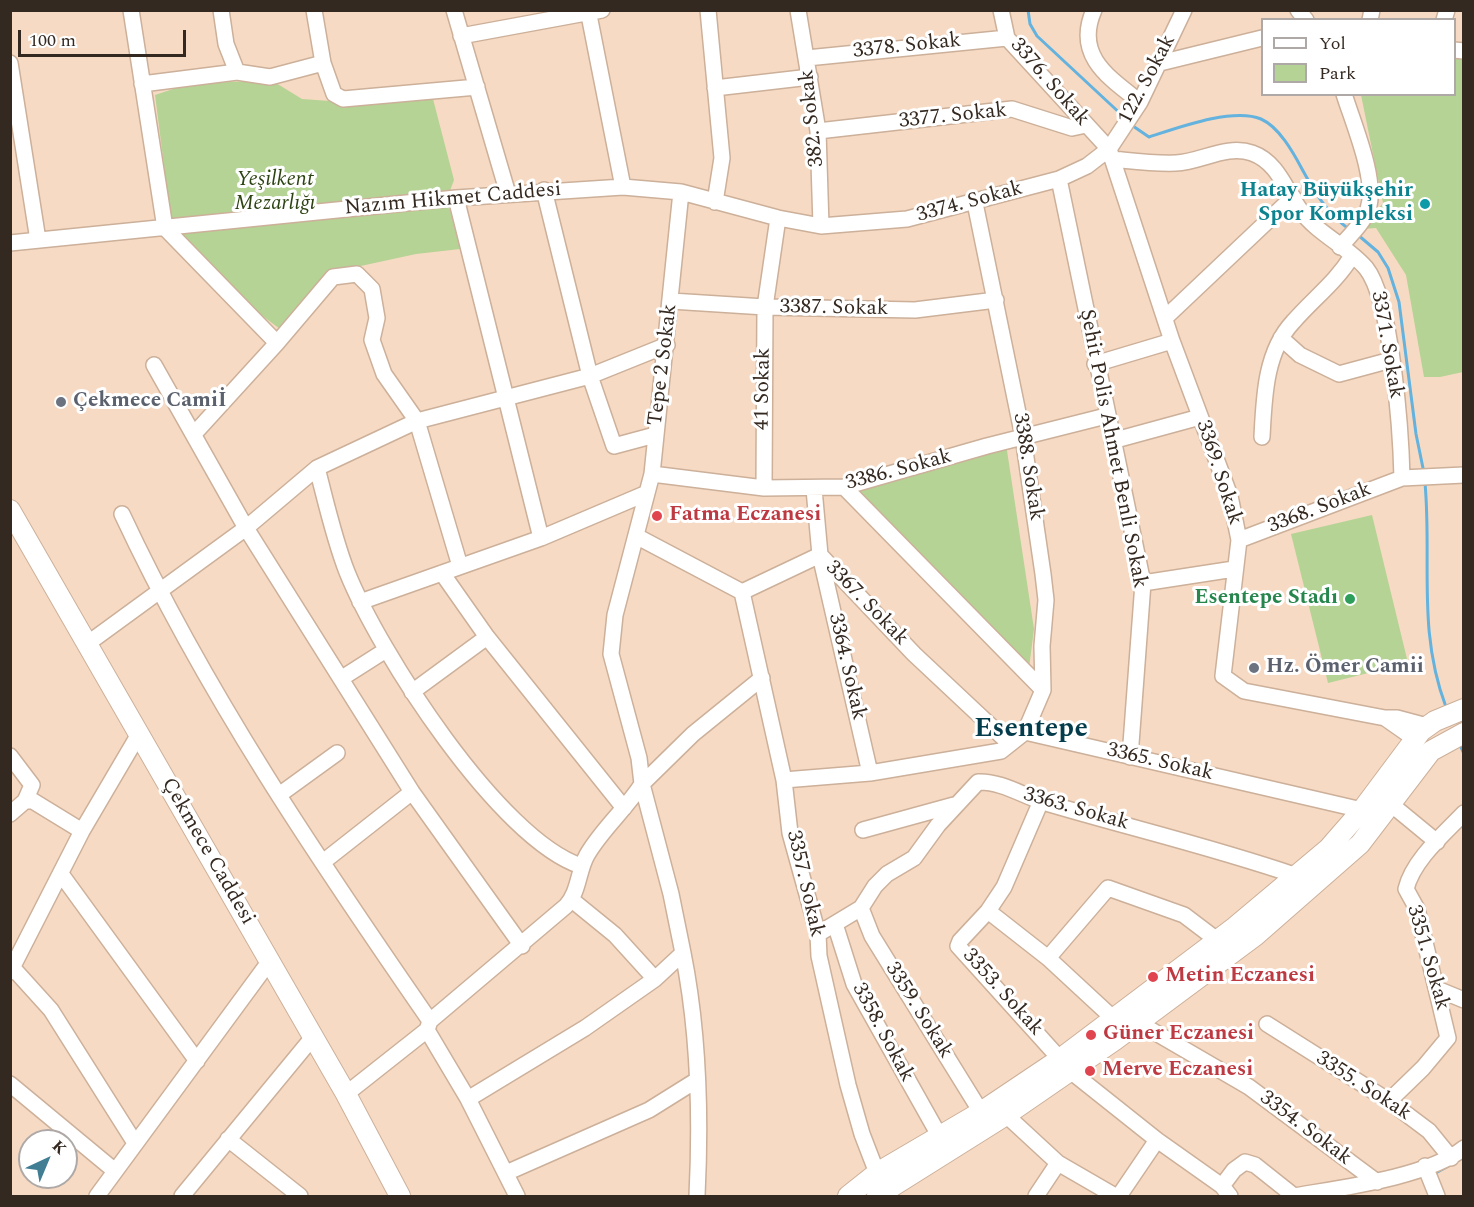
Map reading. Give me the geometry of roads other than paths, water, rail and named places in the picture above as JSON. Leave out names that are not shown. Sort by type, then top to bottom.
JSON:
[{"type":"main road","name":"Çekmece Caddesi","points":[[10,510],[346,1094],[400,1197]]},
{"type":"main road","points":[[871,1192],[1006,1115],[1114,1020],[1328,849],[1426,729],[1464,709]]},
{"type":"main road","points":[[871,1192],[940,1137],[1138,1023],[1255,936],[1360,844],[1392,805],[1424,760],[1443,743],[1464,733]]},
{"type":"street","points":[[131,10],[165,228],[277,343]]},
{"type":"street","points":[[221,10],[226,44],[237,72]]},
{"type":"street","points":[[314,10],[323,63],[334,94],[343,99],[477,87]]},
{"type":"street","points":[[454,10],[508,194]]},
{"type":"street","points":[[708,10],[722,158],[715,202]]},
{"type":"street","name":"382. Sokak","points":[[798,10],[818,131],[821,226]]},
{"type":"street","name":"3376. Sokak","points":[[1001,10],[1007,38],[1110,154]]},
{"type":"street","points":[[1094,10],[1087,26],[1086,42],[1094,59],[1111,79],[1140,102]]},
{"type":"street","name":"122. Sokak","points":[[1110,154],[1140,102],[1184,10]]},
{"type":"street","points":[[461,36],[593,11],[623,187]]},
{"type":"street","name":"3378. Sokak","points":[[807,58],[1007,38]]},
{"type":"street","points":[[1160,63],[1261,38]]},
{"type":"street","points":[[10,63],[38,240]]},
{"type":"street","points":[[142,84],[237,72],[270,77],[323,63]]},
{"type":"street","points":[[715,88],[810,76]]},
{"type":"street","points":[[1262,437],[1269,374],[1281,338],[1292,322],[1336,280],[1346,251],[1368,209],[1369,178],[1345,96]]},
{"type":"street","name":"3377. Sokak","points":[[818,131],[1012,109],[1072,128],[1086,125]]},
{"type":"street","name":"3371. Sokak","points":[[1110,154],[1177,163],[1240,150],[1254,153],[1268,164],[1285,183],[1301,211],[1346,251],[1374,280],[1385,320],[1391,360],[1401,442],[1402,478]]},
{"type":"street","name":"3374. Sokak","points":[[821,226],[907,219],[975,203],[1074,174],[1110,154]]},
{"type":"street","name":"3369. Sokak","points":[[1110,154],[1172,341],[1230,496],[1239,540],[1223,676],[1244,691],[1385,718],[1397,717],[1426,729]]},
{"type":"street","name":"Şehit Polis Ahmet Benli Sokak","points":[[1059,179],[1095,364],[1143,583],[1130,757]]},
{"type":"street","name":"Nazım Hikmet Caddesi","points":[[10,243],[456,198],[544,190],[623,187],[681,192],[778,218],[821,226]]},
{"type":"street","points":[[544,190],[590,376],[614,446],[655,435]]},
{"type":"street","name":"Tepe 2 Sokak","points":[[681,192],[652,474],[615,615],[611,654],[639,758],[642,784],[671,894],[697,1039],[700,1136],[697,1197]]},
{"type":"street","points":[[1165,318],[1293,197]]},
{"type":"street","points":[[456,198],[541,538]]},
{"type":"street","name":"3388. Sokak","points":[[975,203],[1023,437],[1046,600],[1042,646],[1042,690],[1025,732]]},
{"type":"street","name":"41 Sokak","points":[[764,488],[765,307],[778,218]]},
{"type":"street","points":[[194,434],[277,343],[333,277],[357,274],[372,289],[377,318],[372,340],[384,374],[417,421],[460,567]]},
{"type":"street","name":"3387. Sokak","points":[[671,301],[765,307],[915,310],[996,300]]},
{"type":"street","points":[[1281,338],[1300,355],[1339,374],[1391,360]]},
{"type":"street","points":[[1095,364],[1172,341]]},
{"type":"street","points":[[87,644],[246,528],[317,468],[417,421],[506,400],[590,376],[667,345]]},
{"type":"street","points":[[154,365],[246,528],[412,792],[522,946]]},
{"type":"street","name":"3386. Sokak","points":[[652,474],[764,488],[844,487],[1106,416]]},
{"type":"street","points":[[1112,441],[1200,417]]},
{"type":"street","points":[[317,468],[347,571],[360,602],[412,692],[483,786],[526,830],[565,861],[581,866]]},
{"type":"street","name":"3368. Sokak","points":[[1239,540],[1402,478],[1440,474],[1464,475]]},
{"type":"street","points":[[844,487],[1042,690]]},
{"type":"street","name":"3364. Sokak","points":[[813,489],[820,555],[870,773]]},
{"type":"street","points":[[360,602],[541,538],[647,493]]},
{"type":"street","points":[[122,514],[159,590],[210,683],[279,795],[429,1026],[468,1099],[483,1134],[506,1173],[516,1197]]},
{"type":"street","points":[[636,536],[742,592]]},
{"type":"street","name":"3367. Sokak","points":[[742,592],[820,555],[914,654],[1010,744]]},
{"type":"street","points":[[1143,583],[1234,569]]},
{"type":"street","points":[[442,573],[487,637],[624,808]]},
{"type":"street","name":"3357. Sokak","points":[[742,592],[784,780],[790,833],[818,934],[819,956],[848,1084],[862,1134],[871,1192]]},
{"type":"street","points":[[412,692],[487,637]]},
{"type":"street","points":[[342,678],[386,650]]},
{"type":"street","points":[[346,1094],[429,1026],[572,900],[581,866],[642,784],[693,734],[762,678]]},
{"type":"street","points":[[784,780],[870,773],[1000,751],[1025,732]]},
{"type":"street","name":"3365. Sokak","points":[[1025,732],[1362,810]]},
{"type":"street","points":[[135,1143],[51,1010],[12,970],[82,831],[139,734]]},
{"type":"street","points":[[279,795],[337,753]]},
{"type":"street","points":[[10,756],[32,785],[26,801],[10,814]]},
{"type":"street","name":"3363. Sokak","points":[[954,806],[978,782],[988,782],[1041,801],[1224,851],[1297,876]]},
{"type":"street","points":[[323,862],[412,792]]},
{"type":"street","points":[[26,801],[33,801],[82,831]]},
{"type":"street","name":"3353. Sokak","points":[[1041,801],[1004,887],[958,946],[1064,1065],[1157,1140],[1226,1191]]},
{"type":"street","points":[[1392,805],[1437,842]]},
{"type":"street","points":[[818,934],[861,908],[875,886],[887,874],[914,858],[954,806]]},
{"type":"street","points":[[863,830],[954,806]]},
{"type":"street","name":"3351. Sokak","points":[[1389,1101],[1423,1068],[1448,1038],[1417,909],[1406,889],[1408,879],[1437,842],[1464,813]]},
{"type":"street","points":[[61,874],[197,1061]]},
{"type":"street","points":[[1048,958],[1108,888],[1184,915],[1217,940]]},
{"type":"street","points":[[572,900],[615,935],[655,979]]},
{"type":"street","name":"3359. Sokak","points":[[861,908],[872,936],[981,1112]]},
{"type":"street","points":[[988,910],[1048,958],[1114,1020]]},
{"type":"street","name":"3358. Sokak","points":[[835,924],[854,984],[940,1137]]},
{"type":"street","points":[[468,1099],[585,1028],[655,979],[683,953]]},
{"type":"street","points":[[97,1197],[269,962]]},
{"type":"street","points":[[1437,989],[1464,1000]]},
{"type":"street","name":"3354. Sokak","points":[[1138,1023],[1249,1087],[1377,1182]]},
{"type":"street","name":"3355. Sokak","points":[[1267,1024],[1389,1101],[1457,1153]]},
{"type":"street","points":[[182,1197],[312,1037]]},
{"type":"street","points":[[506,1173],[649,1110],[697,1080]]},
{"type":"street","points":[[10,1084],[115,1171]]},
{"type":"street","points":[[1006,1115],[1058,1163],[1117,1197],[1157,1140]]},
{"type":"street","points":[[228,1139],[300,1197]]},
{"type":"street","points":[[1226,1191],[1234,1170],[1245,1162],[1254,1165],[1294,1197],[1377,1182],[1427,1170],[1457,1153]]},
{"type":"street","points":[[1036,1197],[1058,1163]]},
{"type":"street","points":[[1427,1170],[1437,1197]]},
{"type":"waterway","points":[[1028,10],[1030,24],[1037,36],[1124,117]]},
{"type":"waterway","points":[[1130,124],[1149,137],[1189,124],[1221,117],[1236,115],[1261,119],[1280,134],[1322,202],[1350,230]]},
{"type":"waterway","points":[[1358,235],[1378,252],[1388,268],[1399,302],[1416,434],[1424,473]]},
{"type":"waterway","points":[[1425,483],[1428,623],[1431,650],[1446,707]]},
{"type":"waterway","points":[[1460,745],[1464,754]]},
{"type":"waterway","points":[[1434,1174],[1464,1157]]},
{"type":"waterway","points":[[1344,1196],[1352,1193]]},
{"type":"place","name":"Hatay Büyükşehir Spor Kompleksi","points":[[1425,204]]},
{"type":"place","name":"Çekmece Camiİ","points":[[61,402]]},
{"type":"place","name":"Fatma Eczanesi","points":[[657,516]]},
{"type":"place","name":"Esentepe Stadı","points":[[1350,599]]},
{"type":"place","name":"Hz. Ömer Camii","points":[[1254,668]]},
{"type":"place","name":"Metin Eczanesi","points":[[1153,977]]},
{"type":"place","name":"Güner Eczanesi","points":[[1091,1035]]},
{"type":"place","name":"Merve Eczanesi","points":[[1090,1071]]},
{"type":"district","name":"Esentepe","points":[[1031,731]]},
{"type":"park label","name":"Yeşilkent Mezarlığı","points":[[275,193]]}]
